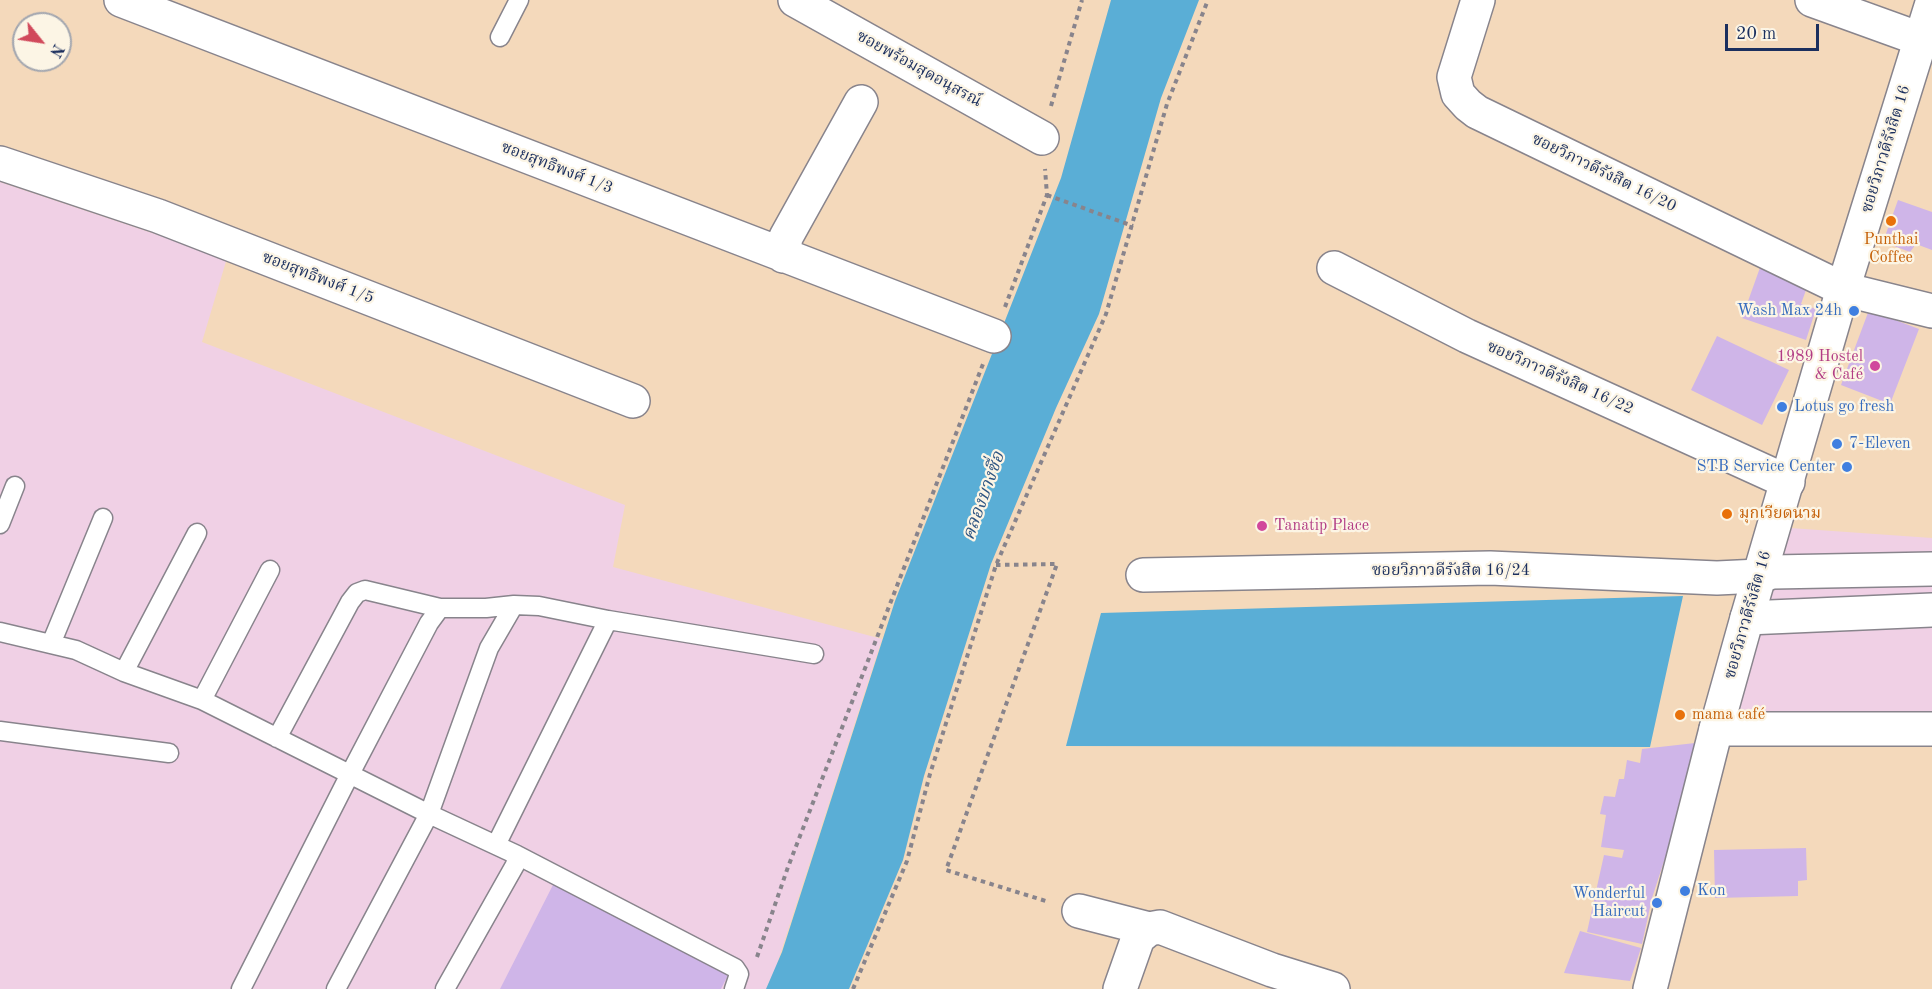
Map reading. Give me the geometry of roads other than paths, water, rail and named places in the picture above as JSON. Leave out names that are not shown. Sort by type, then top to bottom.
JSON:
[{"type":"street","name":"ซอยสุทธิพงศ์ 1/3","points":[[122,0],[993,336]]},
{"type":"street","name":"ซอยพร้อมสุดอนุสรณ์","points":[[795,0],[1042,138]]},
{"type":"street","name":"ซอยวิภาวดีรังสิต 16/20","points":[[1478,0],[1454,77],[1458,94],[1478,112],[1844,289],[1932,312]]},
{"type":"street","points":[[1812,0],[1927,22]]},
{"type":"street","name":"ซอยวิภาวดีรังสิต 16","points":[[1650,989],[1716,729],[1759,576],[1844,289],[1927,22]]},
{"type":"street","points":[[783,256],[786,237],[861,102]]},
{"type":"street","name":"ซอยสุทธิพงศ์ 1/5","points":[[0,163],[158,216],[633,401]]},
{"type":"street","name":"ซอยวิภาวดีรังสิต 16/22","points":[[1334,268],[1467,336],[1788,482]]},
{"type":"street","name":"ซอยวิภาวดีรังสิต 16/24","points":[[1143,575],[1490,568],[1717,578],[1759,576],[1773,572],[1932,569]]},
{"type":"street","points":[[1747,618],[1932,610]]},
{"type":"street","points":[[1716,729],[1932,729]]},
{"type":"street","points":[[1079,911],[1149,929],[1160,927],[1272,970],[1330,989]]},
{"type":"street","points":[[1120,989],[1138,938],[1149,929]]},
{"type":"lane","points":[[500,37],[519,0]]},
{"type":"lane","points":[[0,524],[15,486]]},
{"type":"lane","points":[[51,644],[104,518]]},
{"type":"lane","points":[[124,672],[197,533]]},
{"type":"lane","points":[[202,700],[270,570]]},
{"type":"lane","points":[[278,738],[350,602],[357,593],[365,590],[440,608],[539,606],[608,620],[814,654]]},
{"type":"lane","points":[[336,989],[429,814],[489,648],[514,605]]},
{"type":"lane","points":[[241,989],[350,774],[429,623],[440,608]]},
{"type":"lane","points":[[496,845],[608,620]]},
{"type":"lane","points":[[0,632],[76,650],[124,672],[202,700],[429,814],[517,855],[735,968],[740,974],[734,989]]},
{"type":"lane","points":[[0,731],[169,753]]},
{"type":"lane","points":[[445,989],[515,865],[517,855]]},
{"type":"water","name":"คลองบางซื่อ","points":[[1111,0],[1199,0],[1161,98],[1099,314],[1056,408],[991,564],[924,776],[903,860],[849,989],[766,989],[782,952],[895,601],[1061,178]]},
{"type":"water","points":[[1683,596],[1650,747],[1066,746],[1101,613]]},
{"type":"place","name":"Punthai Coffee","points":[[1891,221]]},
{"type":"place","name":"Wash Max 24h","points":[[1854,311]]},
{"type":"place","name":"1989 Hostel & Café","points":[[1875,366]]},
{"type":"place","name":"Lotus go fresh","points":[[1782,407]]},
{"type":"place","name":"7-Eleven","points":[[1837,444]]},
{"type":"place","name":"STB Service Center","points":[[1847,467]]},
{"type":"place","name":"มุกเวียดนาม","points":[[1727,514]]},
{"type":"place","name":"Tanatip Place","points":[[1262,526]]},
{"type":"place","name":"mama café","points":[[1680,715]]},
{"type":"place","name":"Kon","points":[[1685,891]]},
{"type":"place","name":"Wonderful Haircut","points":[[1657,903]]}]
